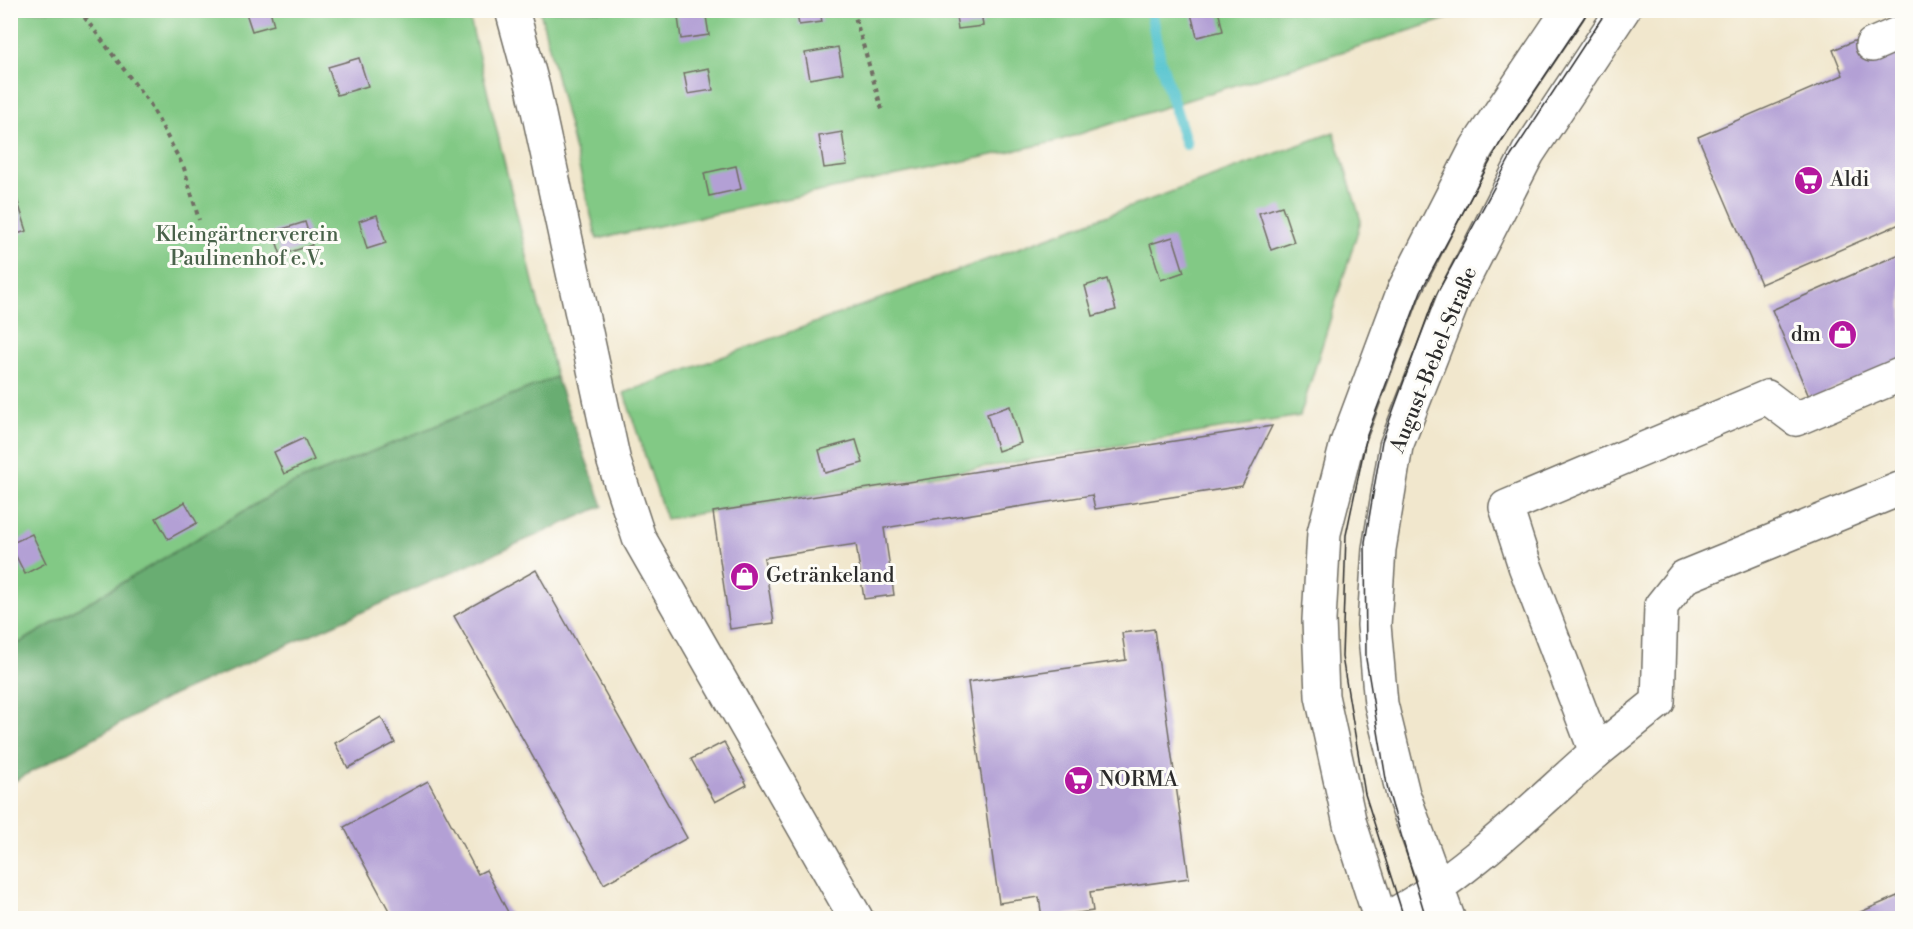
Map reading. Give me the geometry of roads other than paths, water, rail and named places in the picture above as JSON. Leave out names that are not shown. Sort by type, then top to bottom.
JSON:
[{"type":"street","points":[[512,10],[533,87],[614,462],[639,538],[856,918]]},
{"type":"street","points":[[1380,918],[1350,824],[1322,696],[1318,620],[1324,533],[1347,443],[1404,290],[1477,147],[1569,10]]},
{"type":"street","name":"August-Bebel-Straße","points":[[1448,918],[1403,794],[1381,704],[1374,625],[1377,570],[1396,446],[1454,298],[1528,153],[1623,10]]},
{"type":"street","points":[[1872,45],[1902,32]]},
{"type":"street","points":[[1596,752],[1525,566],[1506,507],[1767,397],[1796,419],[1902,374]]},
{"type":"street","points":[[1388,918],[1436,888],[1658,702],[1661,606],[1684,577],[1902,488]]},
{"type":"waterway","points":[[1151,10],[1160,60],[1186,144]]},
{"type":"tram line","points":[[1404,918],[1365,794],[1342,657],[1346,535],[1367,435],[1421,291],[1500,143],[1589,10]]},
{"type":"tram line","points":[[1426,918],[1388,791],[1366,659],[1365,542],[1382,441],[1434,299],[1511,156],[1607,10]]},
{"type":"place","name":"Aldi","points":[[1809,180]]},
{"type":"place","name":"dm","points":[[1842,335]]},
{"type":"place","name":"Getränkeland","points":[[745,576]]},
{"type":"place","name":"NORMA","points":[[1078,780]]},
{"type":"park label","name":"Kleingärtnerverein Paulinenhof e.V.","points":[[247,247]]}]
